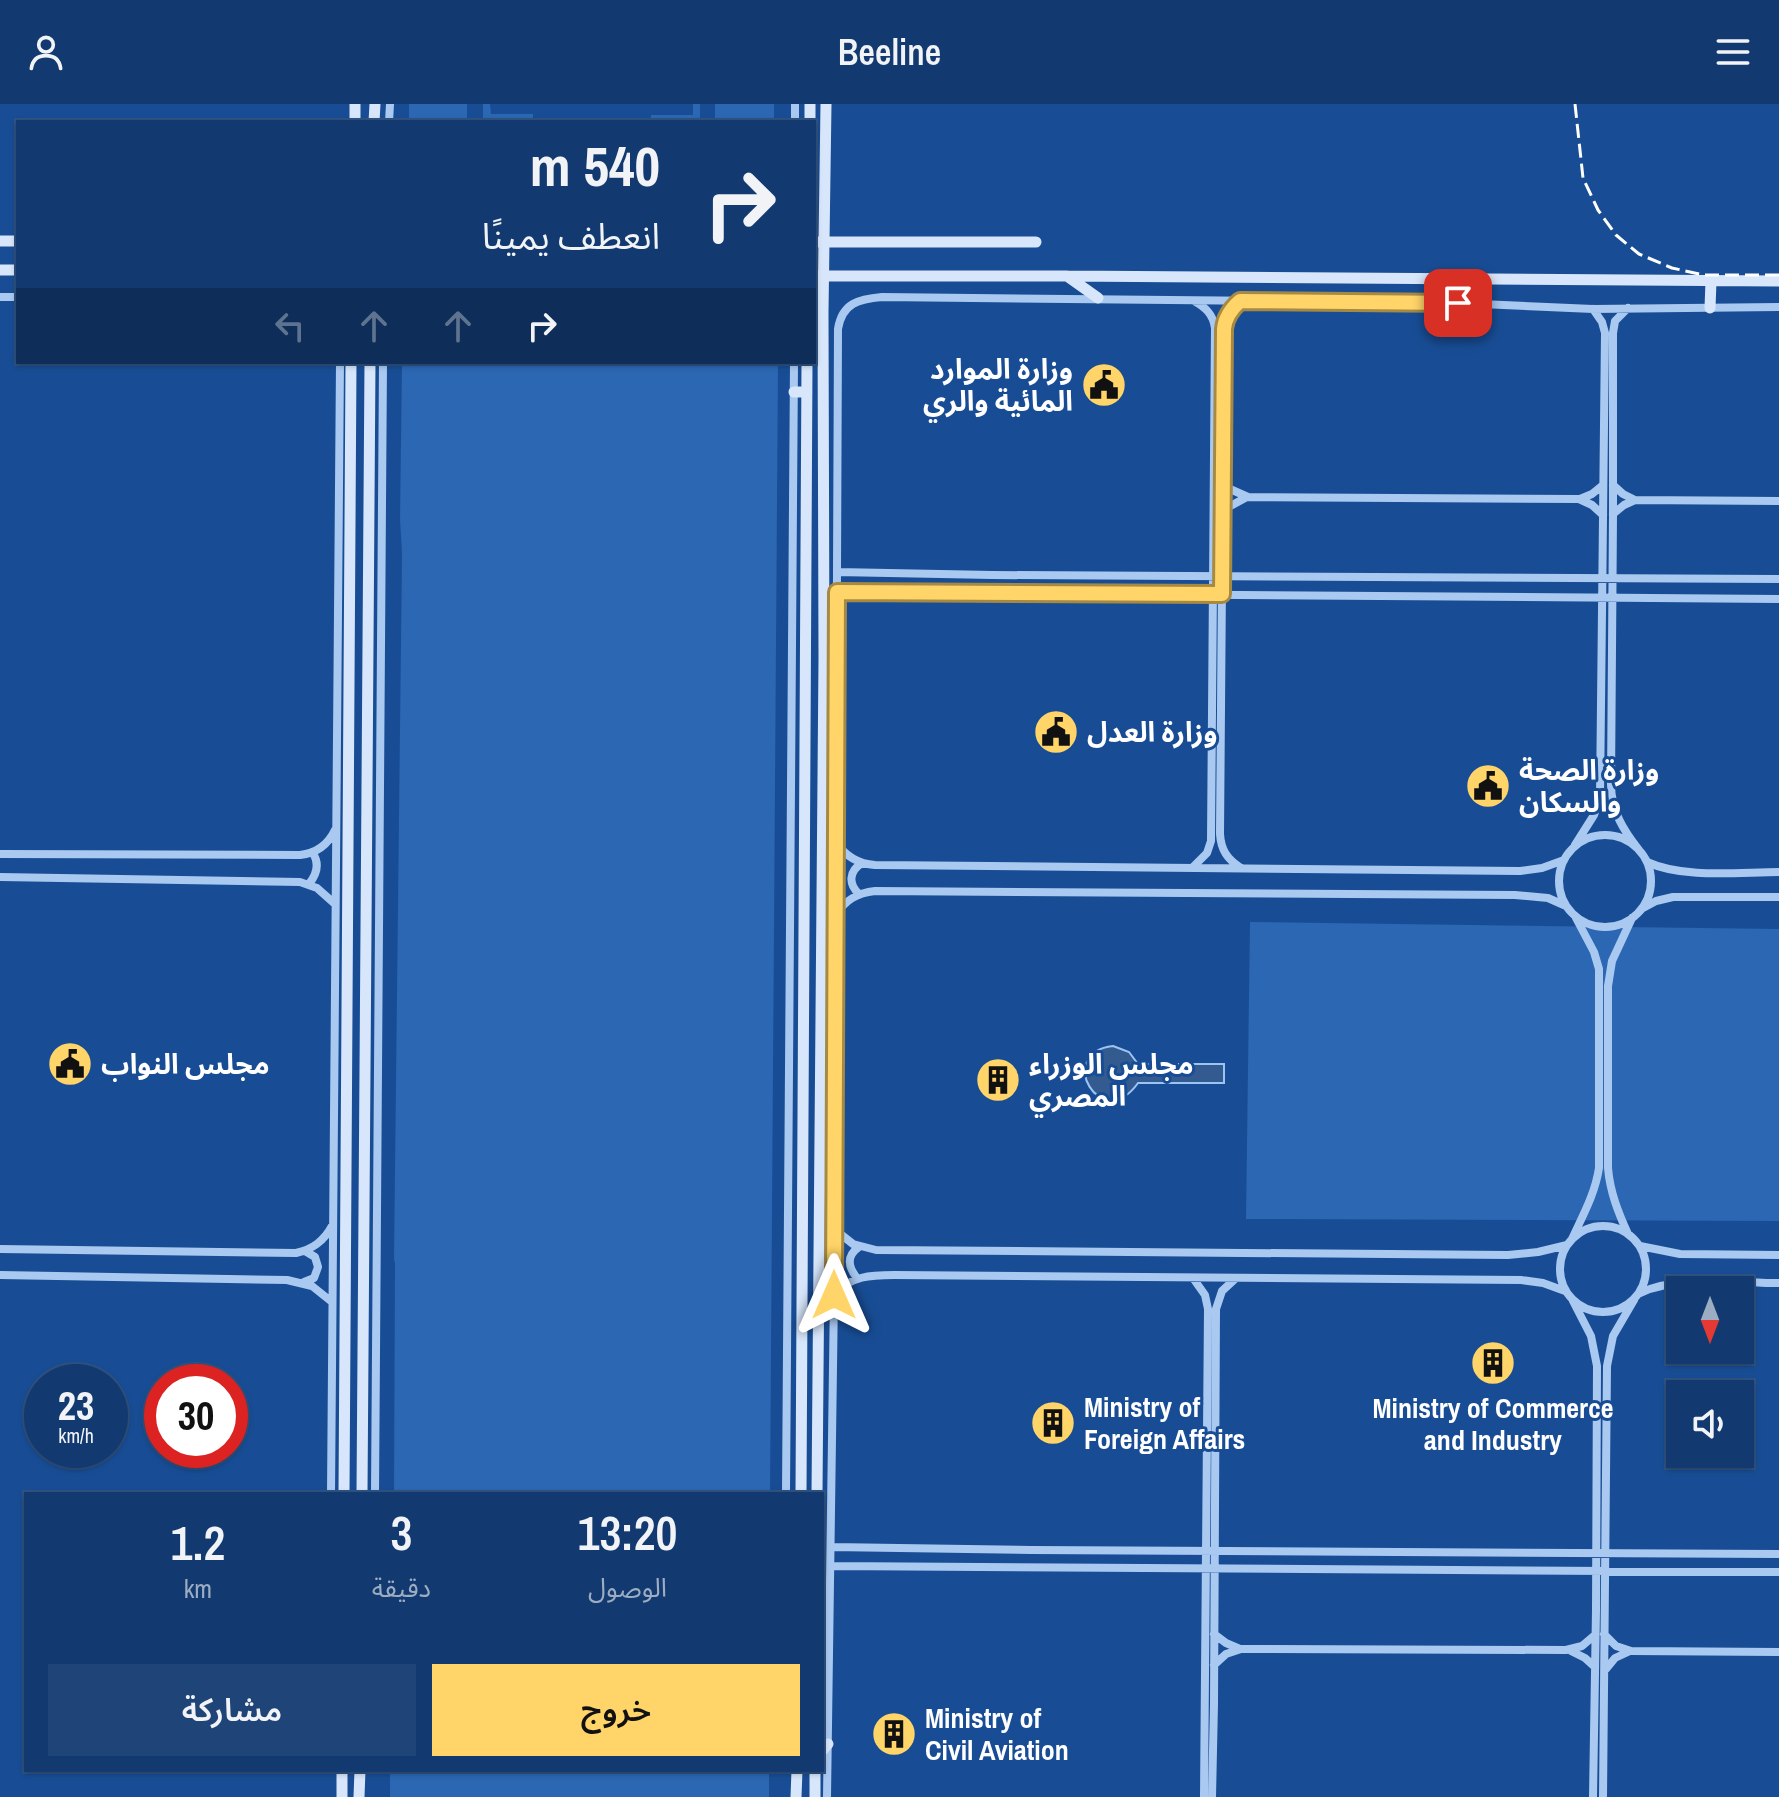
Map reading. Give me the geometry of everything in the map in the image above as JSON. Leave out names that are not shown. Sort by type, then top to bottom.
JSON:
[{"type":"street","points":[[817,1492],[825,391],[819,242],[826,104]]},
{"type":"street","points":[[819,242],[1036,242]]},
{"type":"street","points":[[819,276],[1779,281]]},
{"type":"street","points":[[1067,276],[1098,298]]},
{"type":"street","points":[[1710,308],[1711,281]]},
{"type":"street","points":[[827,1797],[825,1748],[834,1295],[839,391],[840,321],[846,309],[862,299],[882,297],[1458,303],[1593,309],[1779,307]]},
{"type":"street","points":[[1194,300],[1207,309],[1215,328],[1220,842],[1227,858],[1241,868]]},
{"type":"street","points":[[1217,576],[1223,510],[1224,329],[1227,317],[1240,301]]},
{"type":"street","points":[[1576,918],[1589,925],[1619,925],[1642,908],[1651,886],[1647,862],[1616,815],[1611,795],[1613,326],[1628,308]]},
{"type":"street","points":[[1593,309],[1605,333],[1600,797],[1594,815],[1564,860],[1558,883],[1566,906],[1594,952],[1599,969],[1599,1168],[1592,1199],[1562,1256],[1559,1268],[1565,1291],[1591,1336],[1597,1366],[1600,1634],[1605,1671],[1603,1797]]},
{"type":"street","points":[[331,1492],[340,364]]},
{"type":"street","points":[[344,1490],[351,364]]},
{"type":"street","points":[[362,1492],[370,364]]},
{"type":"street","points":[[375,1492],[383,364]]},
{"type":"street","points":[[786,1492],[794,364]]},
{"type":"street","points":[[801,1492],[807,364]]},
{"type":"street","points":[[369,389],[383,389]]},
{"type":"street","points":[[825,391],[839,391]]},
{"type":"street","points":[[794,392],[807,392]]},
{"type":"street","points":[[1223,483],[1248,497],[1579,499],[1603,485]]},
{"type":"street","points":[[1613,485],[1635,500]]},
{"type":"street","points":[[1223,510],[1248,497]]},
{"type":"street","points":[[1579,499],[1603,515]]},
{"type":"street","points":[[1613,514],[1635,500],[1779,501]]},
{"type":"street","points":[[837,572],[1779,579]]},
{"type":"street","points":[[837,592],[1779,599]]},
{"type":"street","points":[[1193,868],[1207,853],[1211,841],[1217,594]]},
{"type":"street","points":[[0,854],[292,855],[312,852],[324,846],[335,829]]},
{"type":"street","points":[[1575,845],[1591,837],[1608,835],[1625,840],[1639,850]]},
{"type":"street","points":[[836,842],[847,855],[862,863],[886,865],[1520,871],[1542,868],[1564,860]]},
{"type":"street","points":[[309,884],[317,864],[312,852]]},
{"type":"street","points":[[1647,862],[1686,871],[1779,872]]},
{"type":"street","points":[[859,894],[851,881],[854,870],[862,863]]},
{"type":"street","points":[[0,877],[291,881],[309,884],[324,892],[335,904]]},
{"type":"street","points":[[836,916],[845,903],[859,894],[875,891],[1515,895],[1548,898],[1566,906]]},
{"type":"street","points":[[1642,908],[1656,901],[1690,896],[1779,897]]},
{"type":"street","points":[[1628,1234],[1610,1190],[1608,1168],[1608,986],[1612,961],[1632,918]]},
{"type":"street","points":[[804,922],[821,922]]},
{"type":"street","points":[[821,944],[835,944]]},
{"type":"street","points":[[0,1249],[286,1253],[305,1251],[321,1242],[333,1221]]},
{"type":"street","points":[[834,1229],[859,1247],[883,1250],[1508,1255],[1538,1252],[1569,1242],[1593,1227],[1617,1228],[1640,1246],[1647,1270],[1645,1282],[1613,1336],[1607,1360],[1600,1553]]},
{"type":"street","points":[[1640,1246],[1680,1254],[1779,1255]]},
{"type":"street","points":[[857,1278],[849,1261],[859,1247]]},
{"type":"street","points":[[304,1282],[314,1278],[318,1267],[315,1257],[305,1251]]},
{"type":"street","points":[[0,1275],[287,1280],[304,1282],[320,1290],[333,1303]]},
{"type":"street","points":[[834,1295],[847,1283],[872,1275],[1521,1280],[1543,1283],[1565,1291]]},
{"type":"street","points":[[1192,1278],[1202,1289],[1208,1309],[1210,1568],[1204,1797]]},
{"type":"street","points":[[1210,1551],[1216,1309],[1222,1291],[1236,1278]]},
{"type":"street","points":[[1573,1301],[1593,1312],[1604,1313],[1625,1307],[1658,1286],[1686,1281],[1779,1283]]},
{"type":"street","points":[[819,1397],[832,1397]]},
{"type":"street","points":[[332,1473],[344,1490]]},
{"type":"street","points":[[831,1547],[1779,1554]]},
{"type":"street","points":[[831,1566],[1779,1572]]},
{"type":"street","points":[[1210,1568],[1214,1634],[1212,1797]]},
{"type":"street","points":[[1214,1634],[1241,1649]]},
{"type":"street","points":[[1214,1665],[1226,1654],[1241,1649],[1566,1650],[1582,1646],[1600,1634]]},
{"type":"street","points":[[1600,1634],[1616,1646],[1631,1651],[1779,1652]]},
{"type":"street","points":[[1593,1797],[1595,1667],[1600,1634]]},
{"type":"street","points":[[1566,1650],[1579,1654],[1595,1667]]},
{"type":"street","points":[[1605,1671],[1615,1658],[1631,1651]]},
{"type":"street","points":[[342,1772],[342,1797]]},
{"type":"street","points":[[359,1797],[360,1772]]},
{"type":"street","points":[[796,1797],[797,1772]]},
{"type":"street","points":[[815,1772],[815,1797]]},
{"type":"shaded area","points":[[409,104],[467,104],[467,120],[409,120]]},
{"type":"shaded area","points":[[483,104],[490,104],[491,114],[533,114],[533,120],[483,120]]},
{"type":"shaded area","points":[[693,104],[700,104],[700,120],[651,120],[651,115],[693,115]]},
{"type":"shaded area","points":[[715,104],[774,104],[774,120],[715,120]]},
{"type":"shaded area","points":[[402,364],[778,364],[770,1492],[394,1492]]},
{"type":"shaded area","points":[[1250,922],[1779,929],[1779,1221],[1246,1219]]},
{"type":"shaded area","points":[[1113,1046],[1129,1052],[1138,1064],[1224,1064],[1224,1083],[1138,1083],[1124,1097],[1110,1100],[1098,1096],[1085,1074],[1087,1062],[1096,1052]]},
{"type":"shaded area","points":[[390,1772],[769,1772],[769,1797],[390,1797]]},
{"type":"railway","points":[[1575,104],[1583,178],[1598,210],[1616,235],[1639,254],[1672,268],[1704,275],[1779,275]]},
{"type":"place","name":"وزارة الموارد المائية والري","points":[[1104,385]]},
{"type":"place","name":"وزارة العدل","points":[[1056,732]]},
{"type":"place","name":"وزارة الصحة والسكان","points":[[1488,786]]},
{"type":"place","name":"مجلس النواب","points":[[70,1064]]},
{"type":"place","name":"مجلس الوزراء المصري","points":[[998,1080]]},
{"type":"place","name":"Ministry of Commerce and Industry","points":[[1493,1363]]},
{"type":"place","name":"Ministry of Foreign Affairs","points":[[1053,1423]]},
{"type":"place","name":"Ministry of Civil Aviation","points":[[894,1734]]},
{"type":"route","points":[[834,1295],[837,592],[1222,594],[1224,329],[1227,317],[1235,306],[1240,301],[1458,303]]}]
